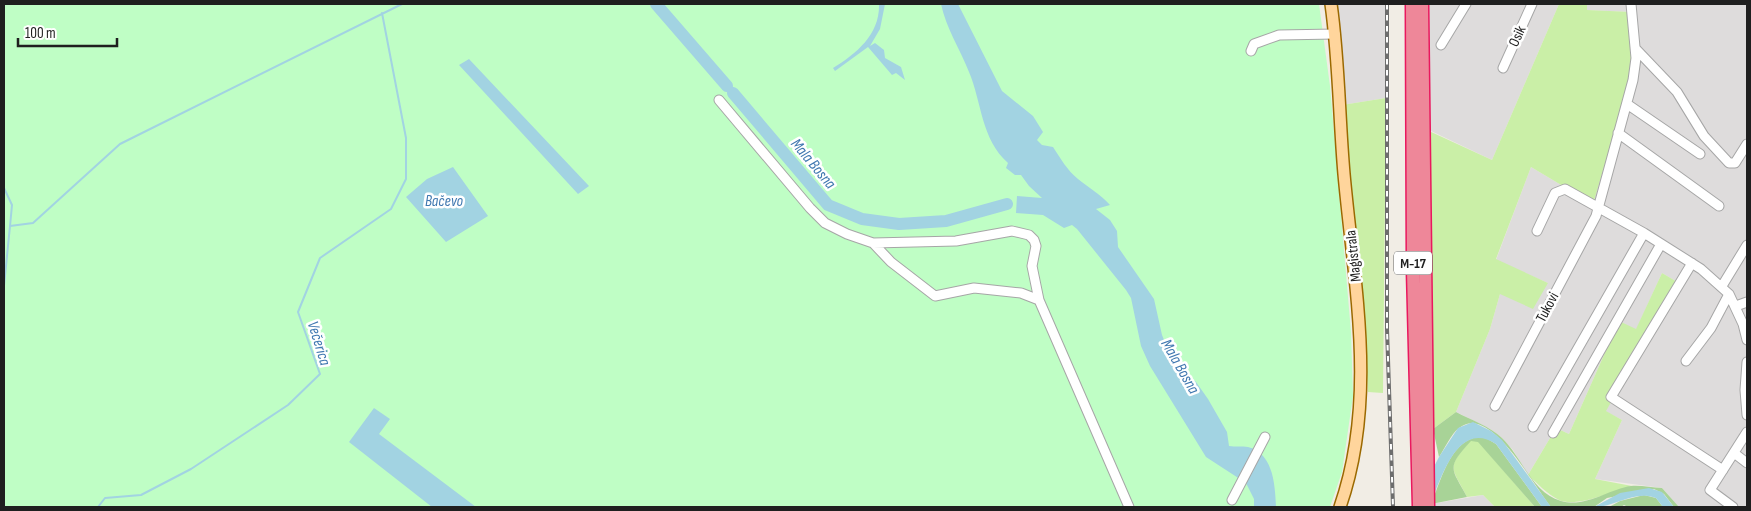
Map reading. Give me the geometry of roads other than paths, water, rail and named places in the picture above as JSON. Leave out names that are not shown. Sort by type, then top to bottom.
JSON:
[{"type":"highway","name":"M-17","points":[[1412,4],[1416,58],[1422,461],[1419,507]]},
{"type":"highway","name":"M-17","points":[[1416,58],[1422,4]]},
{"type":"highway","name":"M-17","points":[[1422,461],[1428,507]]},
{"type":"main road","name":"Magistrala","points":[[1331,4],[1335,34],[1344,173],[1360,318],[1361,401],[1356,446],[1340,507]]},
{"type":"street","points":[[1441,45],[1466,4]]},
{"type":"street","name":"Osik","points":[[1502,68],[1532,4]]},
{"type":"street","name":"Tukovi","points":[[1495,406],[1596,216],[1632,80],[1635,48],[1631,4]]},
{"type":"street","points":[[1252,51],[1254,44],[1279,35],[1335,34]]},
{"type":"street","points":[[1635,48],[1677,92],[1704,136],[1729,163],[1735,163],[1747,144]]},
{"type":"street","points":[[719,100],[810,208],[826,223],[847,234],[873,242],[956,241],[1012,232],[1029,235],[1034,240],[1036,246],[1032,266],[1039,300],[1129,507]]},
{"type":"street","points":[[1627,104],[1700,154]]},
{"type":"street","points":[[1618,133],[1719,206]]},
{"type":"street","points":[[1537,231],[1555,193],[1560,189],[1565,189],[1692,262],[1722,286],[1736,306],[1747,340]]},
{"type":"street","points":[[1533,427],[1644,233]]},
{"type":"street","points":[[873,242],[891,262],[934,296],[974,288],[1021,293],[1039,300]]},
{"type":"street","points":[[1553,433],[1660,244]]},
{"type":"street","points":[[1722,286],[1747,245]]},
{"type":"street","points":[[1692,262],[1612,397],[1632,412],[1723,470]]},
{"type":"street","points":[[1686,362],[1711,328],[1729,294]]},
{"type":"street","points":[[1736,306],[1747,302]]},
{"type":"street","points":[[1747,362],[1745,390],[1747,415]]},
{"type":"street","points":[[1733,507],[1710,490],[1747,432]]},
{"type":"street","points":[[1232,500],[1265,437]]},
{"type":"street","points":[[1734,452],[1747,463]]},
{"type":"water","points":[[879,4],[885,4],[880,29],[870,46],[875,43],[884,50],[885,58],[901,67],[905,80],[896,73],[892,75],[868,47],[835,71],[833,68],[865,42],[876,25]]},
{"type":"water","points":[[941,4],[958,4],[1002,91],[1033,116],[1043,132],[1037,140],[1042,145],[1053,147],[1074,176],[1110,205],[1096,209],[1110,220],[1117,231],[1118,247],[1154,299],[1162,335],[1173,362],[1196,382],[1208,399],[1227,432],[1229,446],[1248,447],[1257,450],[1268,463],[1274,481],[1276,507],[1254,507],[1254,499],[1246,483],[1206,457],[1150,366],[1141,346],[1131,298],[1077,229],[1072,225],[1064,228],[1043,215],[1016,213],[1017,196],[1042,198],[1029,186],[1021,175],[1015,175],[1006,168],[1008,163],[992,143],[969,72],[943,13]]},
{"type":"water","points":[[469,59],[589,186],[578,194],[459,65]]},
{"type":"water","name":"Bačevo","points":[[453,167],[488,216],[446,242],[406,197],[427,179]]},
{"type":"water","points":[[374,408],[390,419],[379,434],[476,507],[432,507],[349,442]]},
{"type":"water","points":[[1473,422],[1491,431],[1502,440],[1551,507],[1542,507],[1496,444],[1482,438],[1471,439],[1452,456],[1429,507],[1413,507],[1439,457],[1458,428]]},
{"type":"water","points":[[1649,488],[1662,492],[1674,507],[1663,507],[1656,498],[1640,496],[1594,507],[1620,493]]},
{"type":"waterway","name":"Večerica","points":[[4,286],[10,226],[33,223],[120,144],[402,4]]},
{"type":"waterway","name":"Mala Bosna","points":[[656,4],[727,86]]},
{"type":"waterway","name":"Večerica","points":[[98,507],[105,498],[141,495],[191,469],[288,405],[320,374],[298,312],[320,258],[391,209],[406,179],[406,138],[382,13]]},
{"type":"waterway","name":"Mala Bosna","points":[[733,93],[828,205],[862,219],[899,224],[946,221],[1007,204]]},
{"type":"waterway","points":[[4,188],[12,205],[10,226]]},
{"type":"railway","points":[[1387,4],[1387,329],[1393,507]]}]
